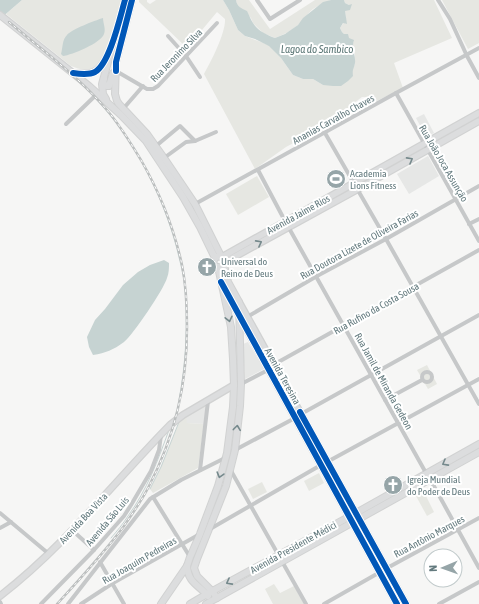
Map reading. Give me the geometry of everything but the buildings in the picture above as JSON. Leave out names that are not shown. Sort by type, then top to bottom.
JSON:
[{"type":"main road","points":[[110,106],[102,94],[102,84],[125,0]]},
{"type":"main road","points":[[104,78],[104,85],[109,86],[132,0]]},
{"type":"main road","points":[[1,16],[73,73],[146,140],[183,197],[221,261],[221,282],[241,384],[235,450],[226,486],[194,568],[197,576],[210,593],[212,602]]},
{"type":"main road","points":[[73,73],[89,74],[98,70],[103,64],[114,38]]},
{"type":"main road","points":[[116,62],[116,101]]},
{"type":"main road","points":[[106,100],[107,95],[111,93],[114,95],[116,101],[147,134],[156,146],[195,204],[238,302],[239,316],[237,358],[233,407],[226,458],[218,486],[187,566],[161,604]]},
{"type":"main road","name":"Avenida Presidente Médici","points":[[212,602],[357,516],[428,476],[479,444]]},
{"type":"main road","name":"Avenida Presidente Médici","points":[[428,476],[479,452]]},
{"type":"main road","name":"Avenida Presidente Médici","points":[[190,604],[279,555],[351,520]]},
{"type":"main road","points":[[187,566],[187,571],[192,581],[210,593]]},
{"type":"street","points":[[257,0],[270,19],[300,0]]},
{"type":"street","points":[[438,0],[450,19],[466,56],[479,78]]},
{"type":"street","name":"Rua Jeronimo Silva","points":[[116,71],[150,90],[153,89],[158,86],[217,23]]},
{"type":"street","points":[[168,36],[186,56],[200,77]]},
{"type":"street","name":"Ananias Carvalho Chaves","points":[[195,204],[479,48]]},
{"type":"street","name":"Rua Jeronimo Silva","points":[[123,109],[143,86]]},
{"type":"street","name":"Rua João Joca Assunção","points":[[396,93],[479,241]]},
{"type":"street","points":[[66,124],[97,94]]},
{"type":"street","name":"Avenida Jaime Rios","points":[[221,261],[285,221],[479,113]]},
{"type":"street","name":"Avenida Jaime Rios","points":[[221,261],[289,228],[479,121]]},
{"type":"street","points":[[457,125],[460,131]]},
{"type":"street","points":[[156,146],[180,126],[195,141]]},
{"type":"street","points":[[164,158],[186,142],[195,141],[216,132]]},
{"type":"street","points":[[325,133],[414,287],[479,404]]},
{"type":"street","name":"Rua Jamil de Miranda Gedeon","points":[[258,170],[479,568]]},
{"type":"street","name":"Rua Doutora Lizete de Oliveira Farias","points":[[247,317],[316,276],[386,239],[479,186]]},
{"type":"street","points":[[470,224],[479,219]]},
{"type":"street","name":"Rua Rufino da Costa Sousa","points":[[273,365],[479,250]]},
{"type":"street","name":"Avenida Teresina","points":[[221,282],[397,604]]},
{"type":"street","name":"Avenida Teresina","points":[[238,302],[406,604]]},
{"type":"street","points":[[301,414],[479,315]]},
{"type":"street","points":[[241,384],[268,370]]},
{"type":"street","points":[[327,462],[479,378]]},
{"type":"street","points":[[385,400],[422,380]]},
{"type":"street","points":[[278,387],[284,383]]},
{"type":"street","points":[[161,434],[176,420],[234,385]]},
{"type":"street","points":[[200,470],[208,400]]},
{"type":"street","points":[[235,450],[295,418]]},
{"type":"street","points":[[305,437],[311,433]]},
{"type":"street","name":"Avenida Boa Vista","points":[[0,596],[49,554],[161,434]]},
{"type":"street","name":"Avenida São Luis","points":[[41,604],[94,550],[124,516],[141,489],[156,458],[161,434]]},
{"type":"street","points":[[190,557],[153,497],[181,480],[226,458]]},
{"type":"street","name":"Rua Joaquim Pedreiras","points":[[81,604],[112,583],[181,544],[200,534],[208,532],[321,466]]},
{"type":"street","points":[[230,469],[306,604]]},
{"type":"street","name":"Avenida São Luis","points":[[68,604],[153,497]]},
{"type":"street","points":[[0,513],[49,554]]},
{"type":"street","name":"Rua Antônio Marques","points":[[324,604],[386,568],[479,518]]},
{"type":"street","points":[[0,528],[10,522]]},
{"type":"street","points":[[72,530],[94,550]]},
{"type":"street","points":[[100,562],[124,604]]},
{"type":"street","points":[[439,604],[479,582]]},
{"type":"shaded area","points":[[22,0],[122,0],[104,55],[95,67],[86,70],[71,66],[6,14]]},
{"type":"shaded area","points":[[139,0],[147,0],[150,4],[156,0],[223,0],[238,30],[245,36],[269,45],[281,58],[293,75],[303,79],[313,79],[323,85],[352,70],[355,64],[355,54],[352,43],[348,38],[348,34],[344,34],[340,28],[344,22],[346,24],[345,11],[349,5],[345,3],[344,0],[434,0],[452,38],[394,63],[403,88],[373,103],[367,97],[362,97],[354,103],[339,120],[321,128],[312,129],[299,140],[286,147],[255,169],[204,74],[221,39],[225,19],[217,12],[187,48],[139,2]]},
{"type":"shaded area","points":[[236,0],[249,0],[270,29],[315,0],[331,0],[313,9],[295,27],[287,33],[275,38],[263,33],[253,23],[251,18],[237,5]]},
{"type":"shaded area","points":[[442,0],[479,0],[479,43],[468,49]]},
{"type":"shaded area","points":[[424,114],[434,133],[426,137],[416,118]]},
{"type":"shaded area","points":[[428,156],[439,176],[409,194],[397,174]]},
{"type":"shaded area","points":[[257,176],[269,197],[238,215],[226,194]]},
{"type":"shaded area","points":[[248,342],[264,369],[245,379],[243,344]]},
{"type":"shaded area","points":[[427,365],[437,384],[428,389],[417,370]]},
{"type":"shaded area","points":[[204,406],[206,407],[204,424],[186,423],[186,416]]},
{"type":"shaded area","points":[[186,416],[187,423],[204,424],[198,468],[153,493],[150,489],[161,467],[180,420]]},
{"type":"shaded area","points":[[319,473],[324,483],[309,491],[304,481]]},
{"type":"shaded area","points":[[262,482],[267,492],[253,499],[248,489]]},
{"type":"shaded area","points":[[424,492],[434,512],[427,516],[416,496]]},
{"type":"shaded area","points":[[274,584],[280,593],[294,586],[304,604],[273,604],[265,589]]},
{"type":"water","points":[[0,0],[22,0],[0,19]]},
{"type":"water","name":"Lagoa do Sambico","points":[[223,0],[236,0],[238,6],[247,11],[252,22],[257,28],[275,38],[285,34],[298,25],[303,18],[323,2],[331,0],[344,0],[345,3],[349,5],[352,4],[350,10],[345,11],[347,24],[343,23],[340,28],[344,34],[348,34],[349,38],[354,40],[353,46],[355,65],[353,76],[341,86],[333,86],[323,85],[313,79],[303,79],[293,75],[281,58],[269,46],[245,36],[238,30]]},
{"type":"water","points":[[103,18],[105,32],[98,41],[73,53],[63,56],[61,54],[64,39],[67,35],[73,30]]},
{"type":"water","points":[[164,260],[169,263],[165,284],[141,322],[124,342],[106,352],[93,355],[89,347],[87,337],[95,320],[123,285],[138,272],[150,265]]},
{"type":"waterway","points":[[95,98],[122,131],[145,169],[164,209],[177,249],[182,268],[186,302],[186,344],[179,400]]},
{"type":"waterway","points":[[150,489],[161,467],[179,422]]},
{"type":"waterway","points":[[111,538],[124,522],[141,496],[156,464],[169,430]]},
{"type":"railway","points":[[9,22],[84,85],[111,115],[129,140],[154,185],[171,224],[182,265],[186,296],[186,348],[182,390],[172,430],[157,469],[148,488],[124,526],[83,576],[57,604]]},
{"type":"cycle path","points":[[73,73],[90,74],[95,72],[100,67],[110,50],[125,0]]},
{"type":"cycle path","points":[[116,71],[116,62],[132,0]]},
{"type":"cycle path","points":[[221,282],[397,604]]},
{"type":"cycle path","points":[[300,412],[406,604]]},
{"type":"place","name":"Academia Lions Fitness","points":[[336,179]]},
{"type":"place","name":"Universal do Reino de Deus","points":[[207,267]]},
{"type":"place","name":"Igreja Mundial do Poder de Deus","points":[[393,485]]}]
